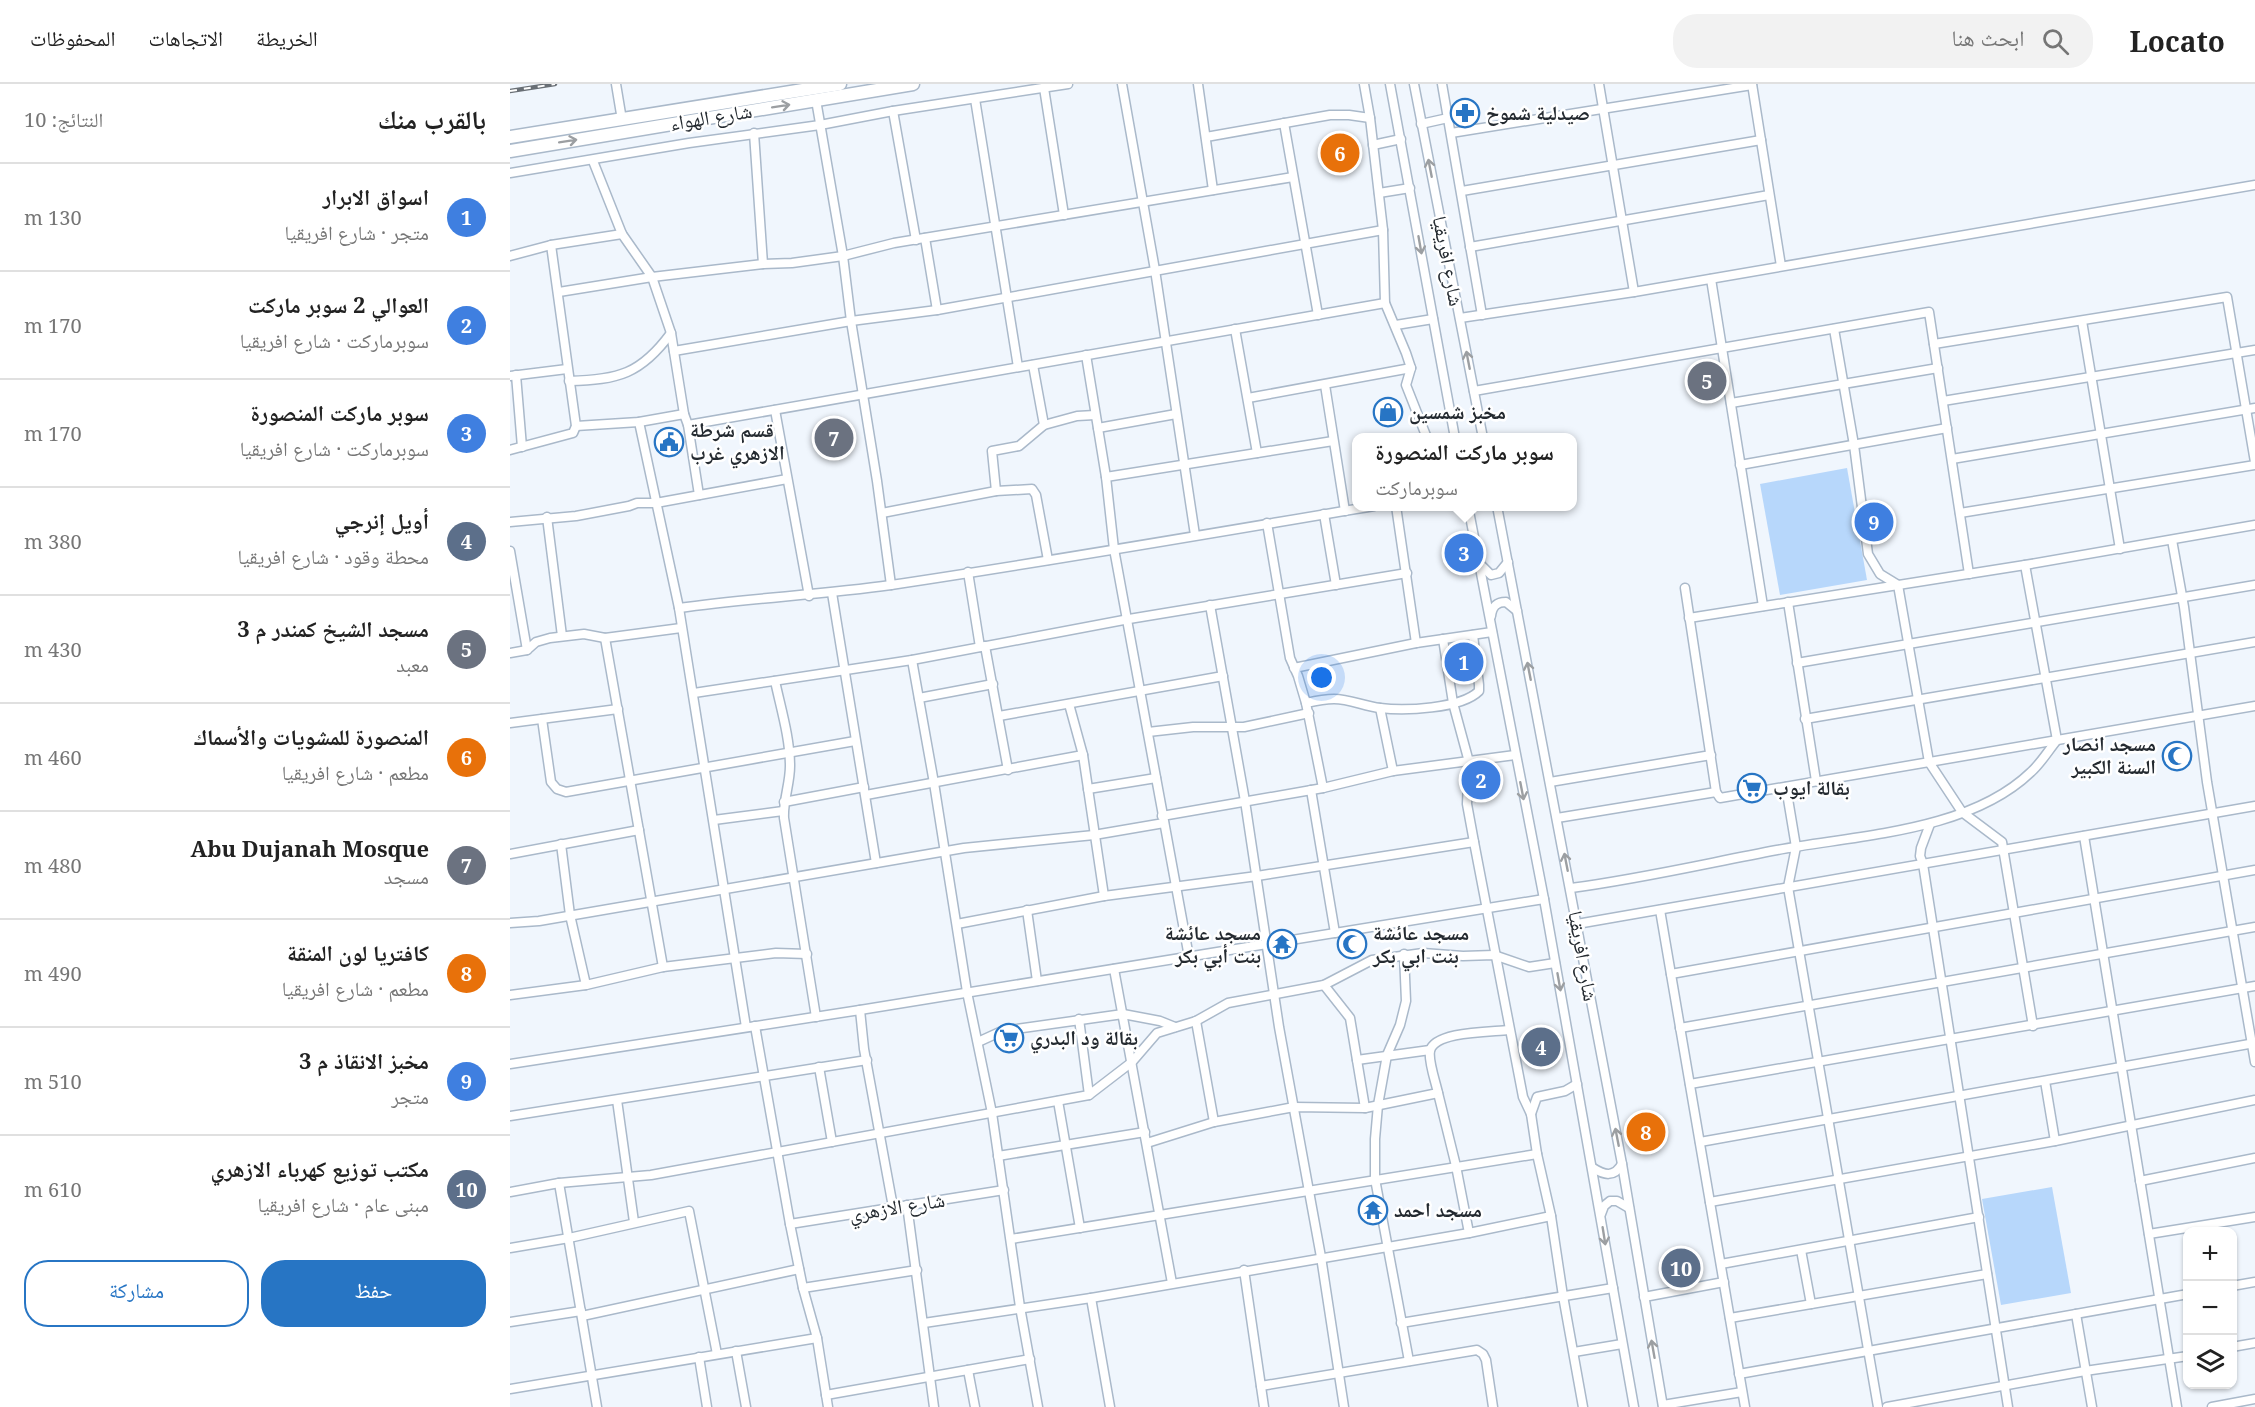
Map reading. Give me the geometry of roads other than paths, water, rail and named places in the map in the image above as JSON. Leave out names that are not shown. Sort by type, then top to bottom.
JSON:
[{"type":"highway","name":"شارع الهواء","points":[[510,137],[840,84]]},
{"type":"highway","name":"شارع الهواء","points":[[510,151],[913,84]]},
{"type":"street","points":[[616,84],[622,120]]},
{"type":"street","points":[[510,173],[1068,84]]},
{"type":"street","points":[[1122,84],[1155,270],[1195,535]]},
{"type":"street","points":[[1198,84],[1213,190]]},
{"type":"street","points":[[1364,84],[1383,230],[1385,303],[1396,325],[1411,368],[1406,386],[1425,433]]},
{"type":"street","name":"شارع افريقيا","points":[[1390,84],[1454,433]]},
{"type":"street","name":"شارع افريقيا","points":[[1414,84],[1483,433]]},
{"type":"street","points":[[1442,84],[1482,315]]},
{"type":"street","points":[[1599,84],[1634,292]]},
{"type":"street","points":[[1451,133],[1752,84],[1781,266]]},
{"type":"street","points":[[1044,88],[1064,215]]},
{"type":"street","points":[[975,99],[1018,367]]},
{"type":"street","points":[[816,100],[843,256],[891,585]]},
{"type":"street","points":[[894,111],[937,310]]},
{"type":"street","points":[[1206,137],[1337,114],[1370,118]]},
{"type":"street","points":[[1421,124],[1448,118]]},
{"type":"street","points":[[1284,123],[1318,315]]},
{"type":"street","points":[[754,133],[763,264]]},
{"type":"street","points":[[1373,145],[1401,139]]},
{"type":"street","points":[[1462,191],[1761,140]]},
{"type":"street","points":[[593,161],[622,234],[652,276],[671,333],[699,495]]},
{"type":"street","points":[[559,292],[652,276],[843,256],[921,239],[1293,177]]},
{"type":"street","points":[[1460,318],[1634,292],[2255,184]]},
{"type":"street","points":[[1379,194],[1410,188]]},
{"type":"street","points":[[1470,247],[1769,195]]},
{"type":"street","points":[[674,351],[851,321],[937,310],[1383,230]]},
{"type":"street","points":[[510,256],[551,245],[622,234]]},
{"type":"street","points":[[510,450],[573,433],[576,426],[551,245]]},
{"type":"street","points":[[1711,279],[1763,606]]},
{"type":"street","points":[[1934,344],[2227,297],[2255,464],[2110,490],[1960,513]]},
{"type":"street","points":[[688,424],[775,411],[1165,340],[1385,303]]},
{"type":"street","points":[[1474,391],[1929,312],[1969,574]]},
{"type":"street","points":[[1396,325],[1433,319]]},
{"type":"street","points":[[2082,321],[2120,549]]},
{"type":"street","points":[[1235,329],[1257,453]]},
{"type":"street","points":[[1834,329],[1854,445],[1868,554],[1880,574],[1898,585],[1929,762],[1962,812],[2002,842],[2033,1026]]},
{"type":"street","points":[[569,381],[603,379],[631,371],[651,358],[671,333]]},
{"type":"street","points":[[1943,401],[2255,350]]},
{"type":"street","points":[[1086,355],[1106,477],[1114,549],[1129,619],[1189,957]]},
{"type":"street","points":[[1033,365],[1044,425]]},
{"type":"street","points":[[1248,398],[1411,368]]},
{"type":"street","points":[[1731,403],[1938,368]]},
{"type":"street","points":[[522,447],[513,375],[567,369]]},
{"type":"street","points":[[1325,385],[1345,511]]},
{"type":"street","points":[[1952,459],[2255,408]]},
{"type":"street","points":[[775,411],[809,596]]},
{"type":"street","points":[[576,426],[639,422],[684,414]]},
{"type":"street","points":[[1098,428],[1176,414]]},
{"type":"street","points":[[996,490],[992,451],[1019,446],[1044,425],[1077,416],[1095,415]]},
{"type":"street","points":[[639,422],[679,608],[714,820],[733,958],[746,1028]]},
{"type":"street","points":[[1740,465],[1947,428]]},
{"type":"street","points":[[1106,477],[1333,441]]},
{"type":"street","points":[[510,522],[576,516],[637,503],[656,503],[787,479]]},
{"type":"street","points":[[882,513],[996,490],[1034,490],[1048,560]]},
{"type":"street","points":[[679,608],[741,600],[809,596],[891,585],[1352,510]]},
{"type":"street","points":[[1397,511],[1416,643]]},
{"type":"street","name":"شارع افريقيا","points":[[1469,511],[1544,899],[1634,1407]]},
{"type":"street","name":"شارع افريقيا","points":[[1498,511],[1622,1164],[1663,1406]]},
{"type":"street","points":[[1324,514],[1336,585]]},
{"type":"street","points":[[547,518],[562,636]]},
{"type":"street","points":[[1267,523],[1290,658],[1306,703],[1323,788]]},
{"type":"street","points":[[1689,618],[2025,565],[2255,525]]},
{"type":"street","points":[[2172,540],[2212,813],[2255,1062]]},
{"type":"street","points":[[510,550],[527,650]]},
{"type":"street","points":[[1479,563],[1491,574],[1499,573],[1508,562]]},
{"type":"street","points":[[1571,888],[1930,824],[1992,799],[2020,782],[2037,766],[2057,740],[2025,565]]},
{"type":"street","points":[[968,572],[993,684],[1008,770]]},
{"type":"street","points":[[694,693],[912,660],[1129,619],[1407,573]]},
{"type":"street","points":[[1797,663],[2255,585]]},
{"type":"street","points":[[1684,588],[1716,792],[1720,798],[2255,706]]},
{"type":"street","points":[[832,593],[876,863]]},
{"type":"street","points":[[1490,620],[1493,608],[1500,602],[1506,602],[1517,611]]},
{"type":"street","points":[[1788,602],[1816,781]]},
{"type":"street","points":[[1210,605],[1233,727],[1279,1027],[1321,1257],[1344,1407]]},
{"type":"street","points":[[510,653],[527,650],[536,642],[562,636],[584,634],[605,638],[681,628]]},
{"type":"street","points":[[1294,668],[1416,643],[1492,632]]},
{"type":"street","points":[[1306,703],[1335,699],[1380,708],[1425,709],[1475,695],[1479,691],[1473,635]]},
{"type":"street","points":[[605,638],[663,967]]},
{"type":"street","points":[[1443,639],[1453,703],[1468,762],[1467,804],[1494,955],[1523,1097],[1531,1114],[1537,1154],[1551,1216],[1583,1407]]},
{"type":"street","points":[[1805,719],[2255,642]]},
{"type":"street","points":[[912,660],[968,992],[992,1113],[1020,1307],[1038,1407]]},
{"type":"street","points":[[999,716],[1223,676]]},
{"type":"street","points":[[776,681],[789,753],[790,777],[784,807],[816,1017]]},
{"type":"street","points":[[919,698],[993,684]]},
{"type":"street","points":[[1069,704],[1083,755],[1104,896]]},
{"type":"street","points":[[1380,708],[1393,771]]},
{"type":"street","points":[[510,723],[618,709]]},
{"type":"street","points":[[1149,732],[1193,727],[1250,726],[1308,713]]},
{"type":"street","points":[[542,719],[549,777],[557,789],[566,792],[855,741]]},
{"type":"street","points":[[714,820],[865,791],[934,783],[1083,755]]},
{"type":"street","points":[[510,923],[539,921],[944,852],[1094,835],[1245,801],[1323,788],[1393,771],[1515,755]]},
{"type":"street","points":[[1550,782],[1711,755]]},
{"type":"street","points":[[1088,789],[1156,778]]},
{"type":"street","points":[[1786,787],[1796,847],[1788,887],[1878,1407]]},
{"type":"street","points":[[1311,790],[1335,933]]},
{"type":"street","points":[[1557,818],[1716,792]]},
{"type":"street","points":[[1577,924],[2255,806]]},
{"type":"street","points":[[1930,824],[1920,856],[2008,1407]]},
{"type":"street","points":[[510,854],[639,830]]},
{"type":"street","points":[[2084,836],[2177,1407]]},
{"type":"street","points":[[957,924],[1104,896],[1257,876],[1474,842]]},
{"type":"street","points":[[561,844],[570,915],[586,985]]},
{"type":"street","points":[[1671,974],[2255,870]]},
{"type":"street","points":[[510,1064],[860,1010],[1544,899]]},
{"type":"street","points":[[1027,910],[1037,981]]},
{"type":"street","points":[[1660,910],[1745,1407]]},
{"type":"street","points":[[1680,1028],[2255,927]]},
{"type":"street","points":[[510,995],[586,985],[663,967],[783,953],[807,954]]},
{"type":"street","points":[[510,1192],[559,1183],[628,1178],[1089,1095],[1132,1062],[1157,1033],[1196,1022],[1228,1003],[1324,985],[1372,960],[1404,954],[1494,955],[1524,966],[1555,963]]},
{"type":"street","points":[[1404,954],[1406,1001],[1400,1026],[1387,1055],[1378,1105],[1375,1179],[1409,1361]]},
{"type":"street","points":[[1114,969],[1172,1283]]},
{"type":"street","points":[[1324,985],[1350,1018],[1365,1107]]},
{"type":"street","points":[[1690,1084],[2255,986]]},
{"type":"street","points":[[860,1010],[893,1207]]},
{"type":"street","points":[[978,1042],[1001,1031],[1123,1014],[1160,1021],[1176,1027]]},
{"type":"street","points":[[1079,1019],[1089,1095]]},
{"type":"street","points":[[1196,1022],[1214,1122]]},
{"type":"street","points":[[755,1026],[790,1224],[803,1288],[817,1338],[828,1407]]},
{"type":"street","points":[[1357,1060],[1430,1050],[1437,1042],[1449,1036],[1508,1030]]},
{"type":"street","points":[[1700,1142],[2253,1043]]},
{"type":"street","points":[[1430,1050],[1469,1233]]},
{"type":"street","points":[[510,1116],[867,1060]]},
{"type":"street","points":[[819,1067],[832,1142]]},
{"type":"street","points":[[2045,1081],[2055,1141]]},
{"type":"street","points":[[1531,1114],[1537,1097],[1565,1091],[1577,1084]]},
{"type":"street","points":[[1147,1143],[1214,1122],[1294,1107],[1365,1107],[1438,1093]]},
{"type":"street","points":[[617,1100],[634,1222]]},
{"type":"street","points":[[1058,1101],[1080,1228]]},
{"type":"street","points":[[1710,1202],[2055,1141],[2255,1101]]},
{"type":"street","points":[[998,1156],[1145,1132]]},
{"type":"street","points":[[1011,1239],[1537,1154]]},
{"type":"street","points":[[2140,1181],[2255,1158]]},
{"type":"street","points":[[1593,1168],[1603,1174],[1610,1174],[1617,1171],[1622,1164]]},
{"type":"street","points":[[559,1183],[597,1407]]},
{"type":"street","name":"شارع الازهري","points":[[790,1224],[1004,1190]]},
{"type":"street","points":[[1601,1215],[1604,1206],[1610,1201],[1617,1201],[1629,1208]]},
{"type":"street","points":[[907,1205],[934,1407]]},
{"type":"street","points":[[510,1248],[569,1238],[689,1211],[717,1354]]},
{"type":"street","points":[[924,1323],[1091,1298],[1469,1233],[1551,1216]]},
{"type":"street","points":[[1721,1264],[1978,1217]]},
{"type":"street","points":[[2149,1234],[2255,1217]]},
{"type":"street","points":[[1801,1250],[1811,1304]]},
{"type":"street","points":[[510,1322],[582,1313],[799,1269]]},
{"type":"street","points":[[803,1288],[917,1270]]},
{"type":"street","points":[[1244,1270],[1264,1407]]},
{"type":"street","points":[[1730,1318],[1988,1274]]},
{"type":"street","points":[[1644,1297],[1724,1282]]},
{"type":"street","points":[[2237,1285],[2255,1282]]},
{"type":"street","points":[[1401,1323],[1613,1288]]},
{"type":"street","points":[[1739,1374],[2183,1295]]},
{"type":"street","points":[[1091,1298],[1110,1407]]},
{"type":"street","points":[[2076,1314],[2092,1407]]},
{"type":"street","points":[[510,1389],[817,1338]]},
{"type":"street","points":[[2237,1346],[2255,1343]]},
{"type":"street","points":[[1574,1352],[1622,1344]]},
{"type":"street","points":[[1261,1386],[1477,1350],[1486,1360],[1494,1407]]},
{"type":"street","points":[[736,1351],[747,1407]]},
{"type":"street","points":[[699,1357],[707,1407]]},
{"type":"street","points":[[1887,1407],[2085,1371],[2183,1357]]},
{"type":"street","points":[[826,1395],[1030,1359]]},
{"type":"street","points":[[968,1370],[975,1407]]},
{"type":"street","points":[[1663,1406],[1742,1392]]},
{"type":"street","points":[[2212,1407],[2255,1399]]},
{"type":"railway","points":[[510,91],[555,84]]},
{"type":"place","name":"صيدلية شموخ","points":[[1465,113]]},
{"type":"place","name":"المنصورة للمشويات والأسماك","points":[[1340,153]]},
{"type":"place","name":"مسجد الشيخ كمندر م 3","points":[[1707,381]]},
{"type":"place","name":"مخبز شمسين","points":[[1388,412]]},
{"type":"place","name":"Abu Dujanah Mosque","points":[[834,438]]},
{"type":"place","name":"قسم شرطة الازهري غرب","points":[[669,442]]},
{"type":"place","name":"مخبز الانقاذ م 3","points":[[1874,522]]},
{"type":"place","name":"سوبر ماركت المنصورة","points":[[1464,553]]},
{"type":"place","name":"اسواق الابرار","points":[[1464,662]]},
{"type":"place","name":"مسجد انصار السنة الكبير","points":[[2177,756]]},
{"type":"place","name":"العوالي 2 سوبر ماركت","points":[[1481,780]]},
{"type":"place","name":"بقالة ايوب","points":[[1752,788]]},
{"type":"place","name":"مسجد عائشة بنت أبي بكر","points":[[1282,944]]},
{"type":"place","name":"مسجد عائشة بنت ابي بكر","points":[[1352,944]]},
{"type":"place","name":"بقالة ود البدري","points":[[1009,1038]]},
{"type":"place","name":"أويل إنرجي","points":[[1541,1047]]},
{"type":"place","name":"كافتريا لون المنقة","points":[[1646,1132]]},
{"type":"place","name":"مسجد احمد","points":[[1373,1210]]},
{"type":"place","name":"مكتب توزيع كهرباء الازهري","points":[[1681,1268]]}]
